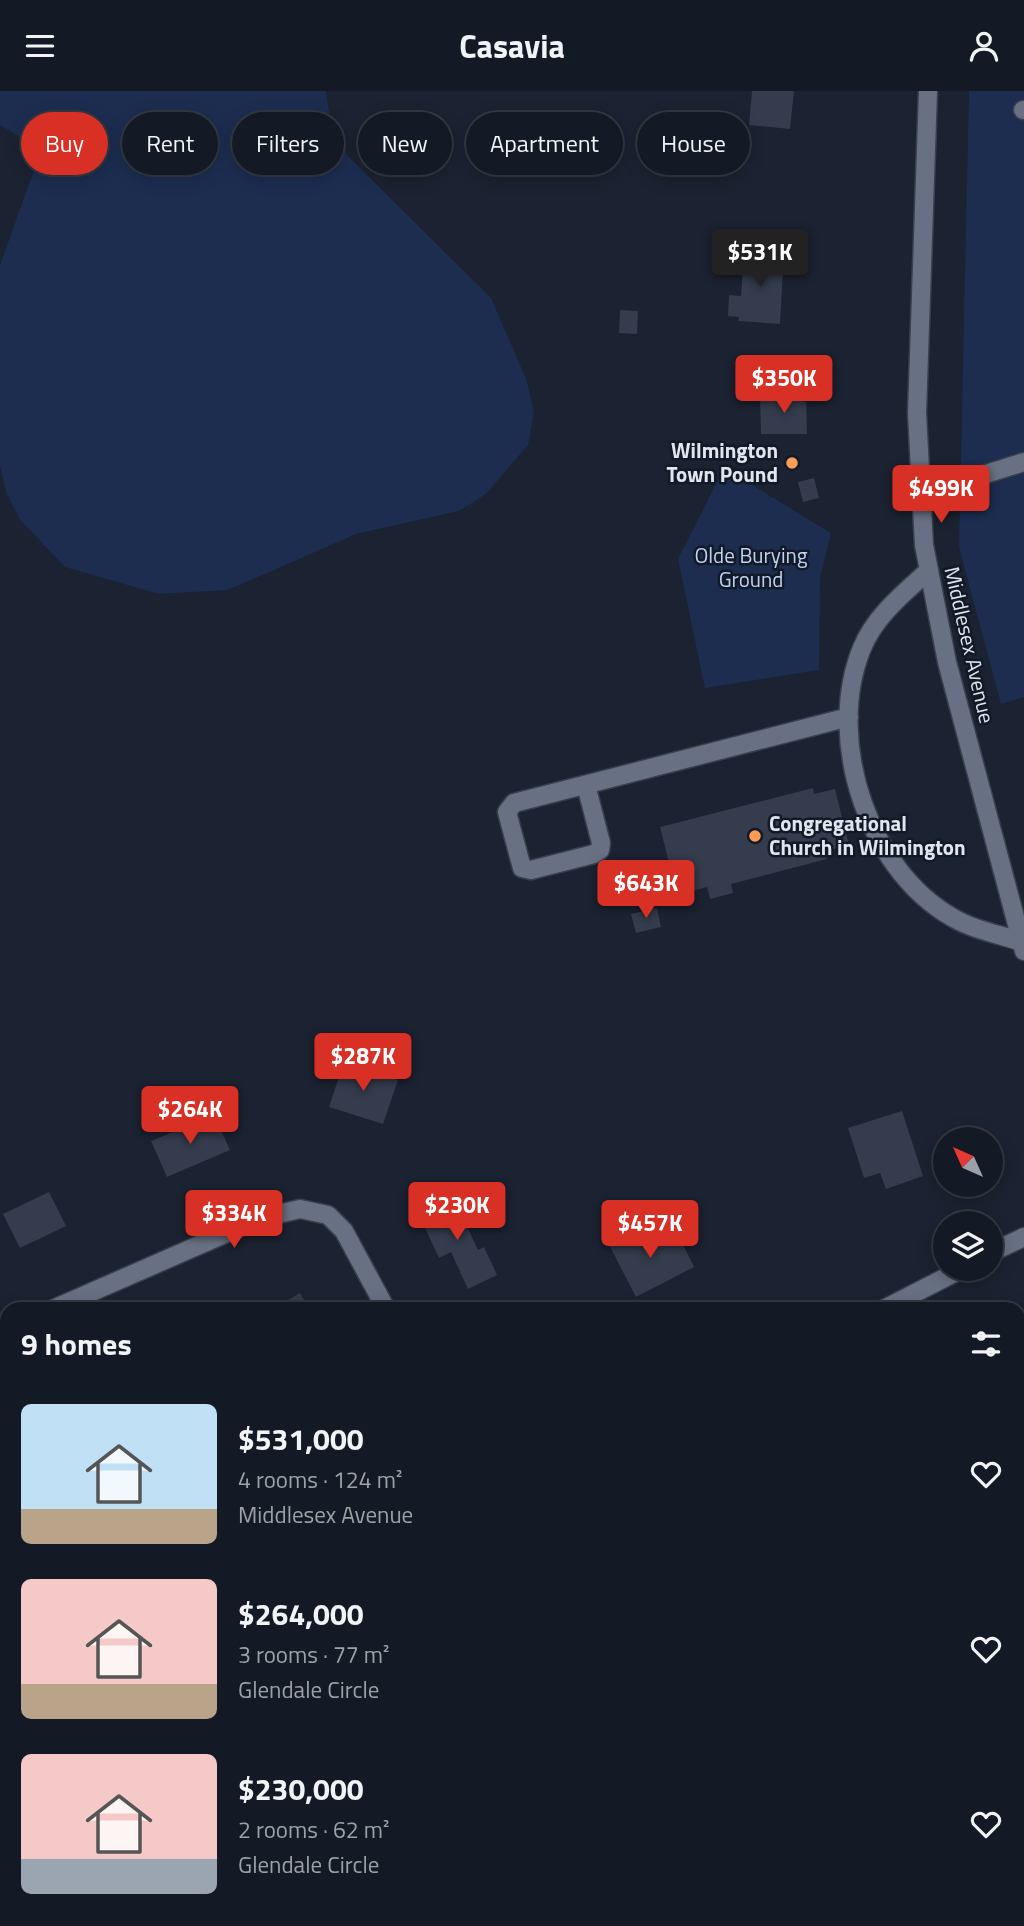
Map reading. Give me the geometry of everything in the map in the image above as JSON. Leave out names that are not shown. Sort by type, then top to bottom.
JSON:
[{"type":"main road","name":"Middlesex Avenue","points":[[928,91],[918,399],[919,495],[928,571],[947,662],[1023,946]]},
{"type":"main road","points":[[919,495],[1024,462]]},
{"type":"main road","points":[[928,571],[890,606],[863,647],[853,680],[849,717],[851,753],[862,801],[876,834],[903,875],[960,922],[1023,946]]},
{"type":"main road","points":[[586,785],[601,843],[600,850],[531,870],[522,868],[509,807],[586,785],[849,717]]},
{"type":"main road","points":[[69,1302],[261,1218],[300,1209],[328,1215],[344,1231],[382,1302]]},
{"type":"main road","points":[[1003,1247],[1024,1237]]},
{"type":"main road","points":[[897,1302],[938,1281]]},
{"type":"green space","points":[[0,91],[326,91],[329,112],[232,112],[232,175],[344,175],[344,150],[358,166],[358,175],[367,175],[491,298],[527,381],[534,412],[528,445],[486,494],[459,511],[356,534],[228,590],[159,594],[65,567],[20,520],[6,492],[0,466],[0,265],[32,175],[108,175],[108,112],[21,112],[21,138],[0,125]]},
{"type":"green space","points":[[969,91],[1024,91],[1024,697],[1001,704],[959,547]]},
{"type":"green space","name":"Olde Burying Ground","points":[[724,468],[831,533],[820,577],[819,670],[705,688],[678,559]]},
{"type":"building","points":[[752,91],[794,91],[790,129],[750,125]]},
{"type":"building","points":[[744,251],[784,253],[780,324],[738,321],[739,317],[728,316],[729,295],[741,296]]},
{"type":"building","points":[[620,310],[638,311],[637,334],[619,333]]},
{"type":"building","points":[[806,396],[807,434],[761,434],[760,397]]},
{"type":"building","points":[[814,478],[819,498],[803,502],[798,482]]},
{"type":"building","name":"Congregational Church in Wilmington","points":[[813,788],[814,794],[835,789],[849,845],[826,851],[827,859],[731,884],[733,893],[710,899],[707,887],[677,895],[660,827]]},
{"type":"building","points":[[657,908],[661,927],[636,933],[631,914]]},
{"type":"building","points":[[344,1062],[398,1080],[383,1124],[329,1107]]},
{"type":"building","points":[[902,1111],[923,1176],[886,1189],[880,1173],[864,1178],[848,1128]]},
{"type":"building","points":[[214,1115],[230,1150],[167,1177],[151,1141]]},
{"type":"building","points":[[49,1192],[66,1226],[20,1248],[3,1214]]},
{"type":"building","points":[[453,1197],[478,1250],[484,1247],[497,1275],[468,1289],[451,1252],[439,1258],[418,1213]]},
{"type":"building","points":[[675,1228],[694,1267],[636,1297],[607,1241],[631,1229],[640,1246]]},
{"type":"building","points":[[300,1293],[306,1302],[285,1302]]},
{"type":"place","name":"Wilmington Town Pound","points":[[792,463]]},
{"type":"place","name":"Congregational Church in Wilmington","points":[[755,836]]}]
